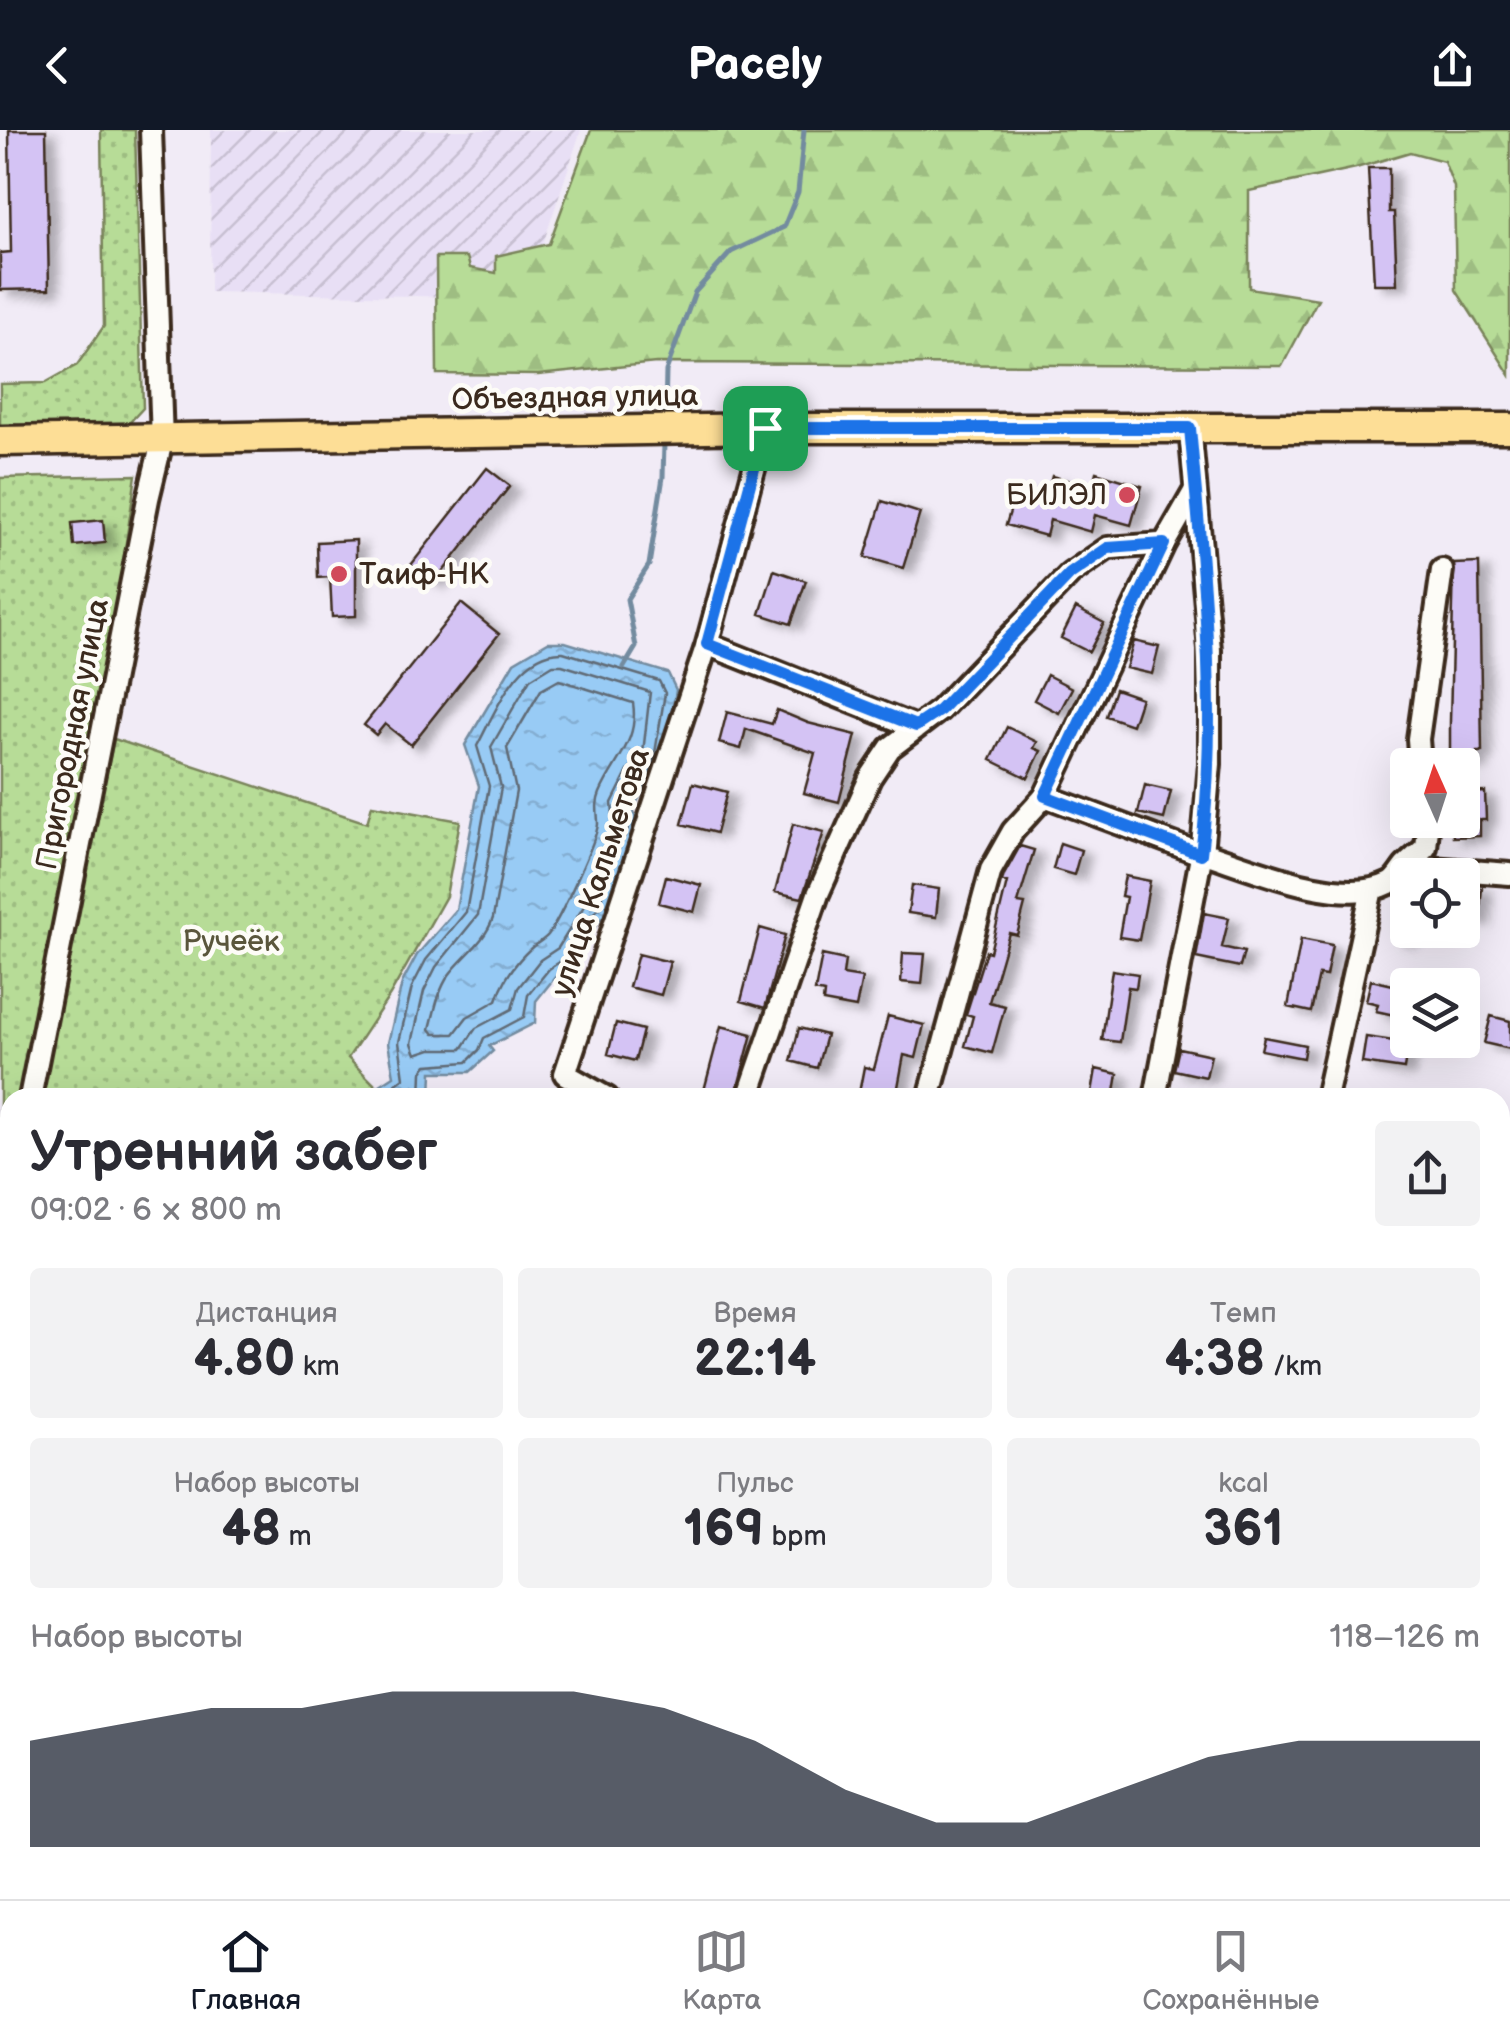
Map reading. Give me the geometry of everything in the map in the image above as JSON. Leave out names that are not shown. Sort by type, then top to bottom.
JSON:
[{"type":"main road","name":"Объездная улица","points":[[0,442],[765,428],[1510,428]]},
{"type":"street","name":"Пригородная улица","points":[[32,1088],[162,441],[151,130]]},
{"type":"street","name":"улица Кальметова","points":[[590,1088],[565,1074],[707,644],[765,428]]},
{"type":"street","points":[[1157,1088],[1201,853],[1210,764],[1210,650],[1190,428]]},
{"type":"street","points":[[933,1088],[991,870],[1013,831],[1045,796],[1164,544],[1196,490]]},
{"type":"street","points":[[751,1088],[818,894],[863,795],[890,748],[940,710],[1070,574],[1108,548],[1164,544]]},
{"type":"street","points":[[1419,748],[1442,570]]},
{"type":"street","points":[[707,644],[916,726]]},
{"type":"street","points":[[1045,796],[1281,878],[1336,890],[1372,889],[1390,883]]},
{"type":"street","points":[[1414,858],[1426,847],[1427,838]]},
{"type":"street","points":[[1480,872],[1510,874]]},
{"type":"street","points":[[1328,1088],[1372,889]]},
{"type":"shaded area","points":[[211,130],[581,130],[525,298],[210,292]]},
{"type":"green space","points":[[101,130],[135,130],[143,408],[118,429],[0,430],[0,384],[45,383],[77,365],[104,326]]},
{"type":"green space","points":[[591,130],[1510,130],[1510,375],[1456,290],[1454,187],[1444,161],[1410,152],[1249,191],[1249,288],[1318,299],[1282,366],[656,363],[538,375],[437,374],[436,257],[467,257],[470,268],[496,273],[496,256],[549,244]]},
{"type":"green space","points":[[136,475],[99,725],[25,1088],[0,1088],[0,478]]},
{"type":"green space","name":"Ручеёк","points":[[114,739],[367,823],[372,805],[460,821],[446,896],[390,995],[348,1058],[378,1088],[38,1088]]},
{"type":"water","points":[[548,642],[565,642],[668,673],[676,690],[664,764],[646,784],[633,810],[640,829],[613,888],[611,916],[600,919],[574,965],[556,976],[536,1001],[535,1023],[489,1046],[493,1051],[470,1072],[432,1072],[431,1088],[375,1088],[394,1076],[388,1043],[402,983],[417,955],[456,910],[479,786],[465,745],[514,662]]},
{"type":"building","points":[[9,130],[46,130],[49,289],[0,290],[0,253],[11,252]]},
{"type":"building","points":[[1368,168],[1389,168],[1389,212],[1394,212],[1397,284],[1374,284]]},
{"type":"building","points":[[487,468],[510,486],[434,583],[411,565]]},
{"type":"building","points":[[1096,472],[1142,486],[1131,525],[1095,515],[1091,532],[1050,520],[1046,536],[1006,525],[1017,488],[1046,497],[1052,476],[1092,487]]},
{"type":"building","points":[[882,501],[920,513],[903,568],[865,557]]},
{"type":"building","points":[[103,520],[105,543],[74,546],[72,523]]},
{"type":"building","points":[[356,540],[356,616],[332,617],[330,577],[318,578],[317,542]]},
{"type":"building","points":[[1479,563],[1482,752],[1480,748],[1450,748],[1454,564]]},
{"type":"building","points":[[774,570],[806,581],[791,624],[760,614]]},
{"type":"building","points":[[461,603],[499,634],[411,745],[385,724],[376,735],[364,725]]},
{"type":"building","points":[[1076,608],[1104,623],[1089,652],[1061,638]]},
{"type":"building","points":[[1134,641],[1159,647],[1152,674],[1126,668]]},
{"type":"building","points":[[1047,675],[1072,688],[1059,713],[1034,700]]},
{"type":"building","points":[[1115,689],[1141,698],[1132,725],[1106,716]]},
{"type":"building","points":[[777,710],[808,723],[856,735],[839,802],[804,793],[815,753],[746,729],[741,749],[719,743],[727,712],[772,724]]},
{"type":"building","points":[[1007,727],[1037,742],[1034,748],[1041,751],[1028,778],[991,760]]},
{"type":"building","points":[[693,783],[727,792],[716,833],[682,824]]},
{"type":"building","points":[[1145,785],[1171,791],[1164,819],[1138,813]]},
{"type":"building","points":[[1480,792],[1485,792],[1486,820],[1480,820]]},
{"type":"building","points":[[793,824],[824,832],[802,898],[775,892]]},
{"type":"building","points":[[1060,843],[1081,850],[1074,875],[1053,869]]},
{"type":"building","points":[[1020,846],[1034,850],[1018,903],[1025,904],[1017,935],[1009,933],[989,1002],[1005,1006],[992,1053],[965,1046],[973,1016],[966,1014],[986,951],[990,952],[1007,882],[1002,881]]},
{"type":"building","points":[[666,876],[701,885],[694,912],[659,903]]},
{"type":"building","points":[[1125,876],[1150,881],[1139,940],[1119,937],[1126,897],[1121,896]]},
{"type":"building","points":[[912,885],[939,889],[936,917],[908,913]]},
{"type":"building","points":[[1204,913],[1229,918],[1222,947],[1244,952],[1240,967],[1196,958]]},
{"type":"building","points":[[760,928],[785,935],[765,1008],[741,1001]]},
{"type":"building","points":[[1301,939],[1332,945],[1326,976],[1319,975],[1311,1012],[1288,1007]]},
{"type":"building","points":[[903,953],[925,954],[922,984],[901,982]]},
{"type":"building","points":[[638,954],[670,962],[661,995],[629,987]]},
{"type":"building","points":[[822,955],[845,960],[843,975],[862,978],[856,1008],[823,1002],[824,993],[815,991]]},
{"type":"building","points":[[1112,970],[1138,974],[1136,988],[1128,987],[1120,1042],[1102,1040]]},
{"type":"building","points":[[1371,980],[1390,984],[1390,1014],[1376,1011],[1378,1004],[1366,1001]]},
{"type":"building","points":[[888,1016],[924,1025],[916,1058],[904,1055],[898,1088],[860,1088],[864,1067],[874,1069]]},
{"type":"building","points":[[1491,1016],[1510,1021],[1510,1049],[1484,1043]]},
{"type":"building","points":[[616,1023],[643,1030],[635,1061],[608,1054]]},
{"type":"building","points":[[721,1026],[752,1034],[738,1088],[705,1088]]},
{"type":"building","points":[[799,1028],[826,1035],[817,1068],[791,1061]]},
{"type":"building","points":[[1264,1037],[1305,1045],[1303,1058],[1261,1050]]},
{"type":"building","points":[[1366,1037],[1390,1040],[1390,1058],[1406,1058],[1404,1069],[1362,1063]]},
{"type":"building","points":[[1179,1048],[1211,1055],[1206,1077],[1174,1070]]},
{"type":"building","points":[[1096,1069],[1118,1074],[1116,1088],[1093,1088]]},
{"type":"waterway","points":[[665,413],[666,371],[695,292],[731,252],[784,227],[798,192],[804,130]]},
{"type":"waterway","points":[[624,667],[636,647],[627,599],[649,565],[663,477],[664,444]]},
{"type":"place","name":"БИЛЭЛ","points":[[1127,495]]},
{"type":"place","name":"Таиф-НК","points":[[339,574]]},
{"type":"route","points":[[765,428],[1190,428],[1210,650],[1210,764],[1201,854],[1045,796],[1164,544],[1108,548],[1070,574],[940,710],[916,726],[707,644],[765,428]]}]
